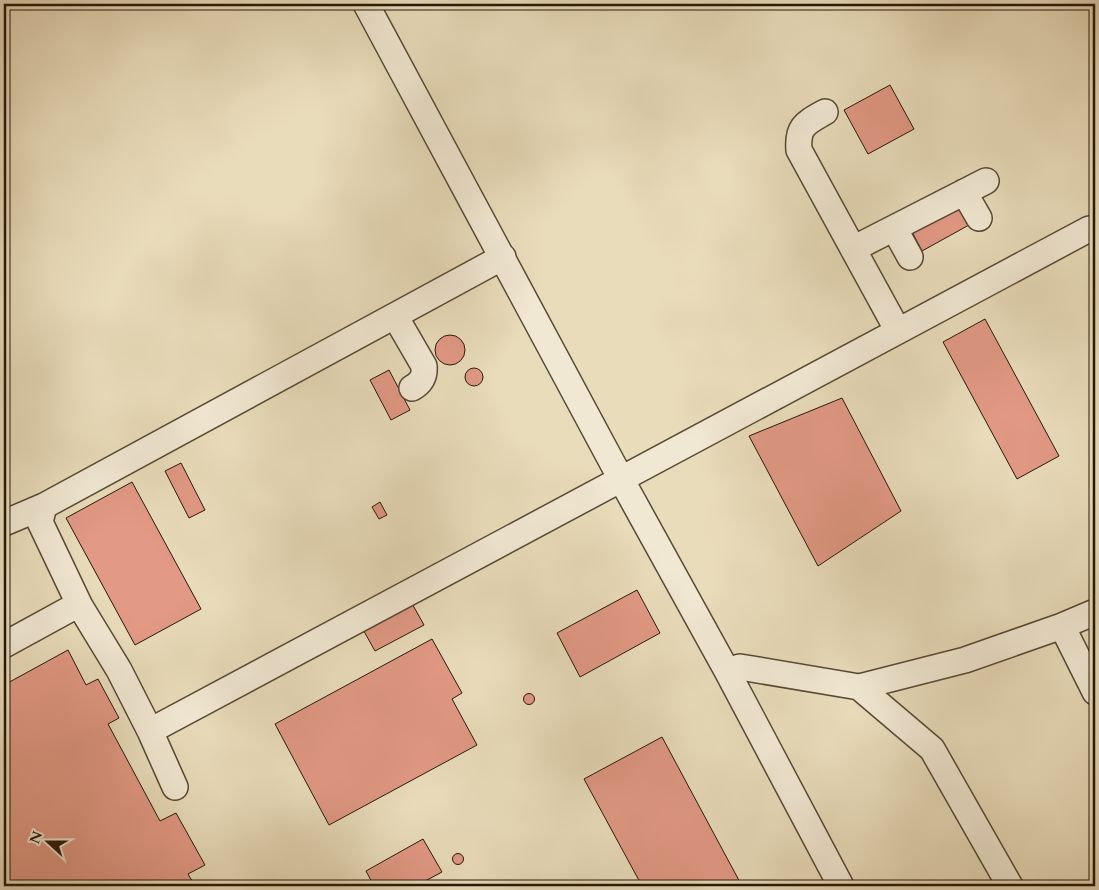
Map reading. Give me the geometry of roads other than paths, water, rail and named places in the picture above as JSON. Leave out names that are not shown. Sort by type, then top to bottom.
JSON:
[{"type":"lane","points":[[366,4],[503,257],[620,479],[727,671],[841,886]]},
{"type":"lane","points":[[825,112],[801,128],[798,138],[799,150],[898,331]]},
{"type":"lane","points":[[853,249],[986,181]]},
{"type":"lane","points":[[964,192],[979,218]]},
{"type":"lane","points":[[894,228],[910,257]]},
{"type":"lane","points":[[150,730],[1089,229]]},
{"type":"lane","points":[[4,523],[44,506],[503,257]]},
{"type":"lane","points":[[395,316],[424,366],[422,380],[412,388]]},
{"type":"lane","points":[[44,506],[40,522],[79,604],[119,670],[150,730],[175,788]]},
{"type":"lane","points":[[4,645],[79,604]]},
{"type":"lane","points":[[727,671],[740,667],[859,687],[964,660],[1062,626],[1095,612]]},
{"type":"lane","points":[[1062,626],[1095,692]]},
{"type":"lane","points":[[859,687],[932,749],[1010,886]]}]
